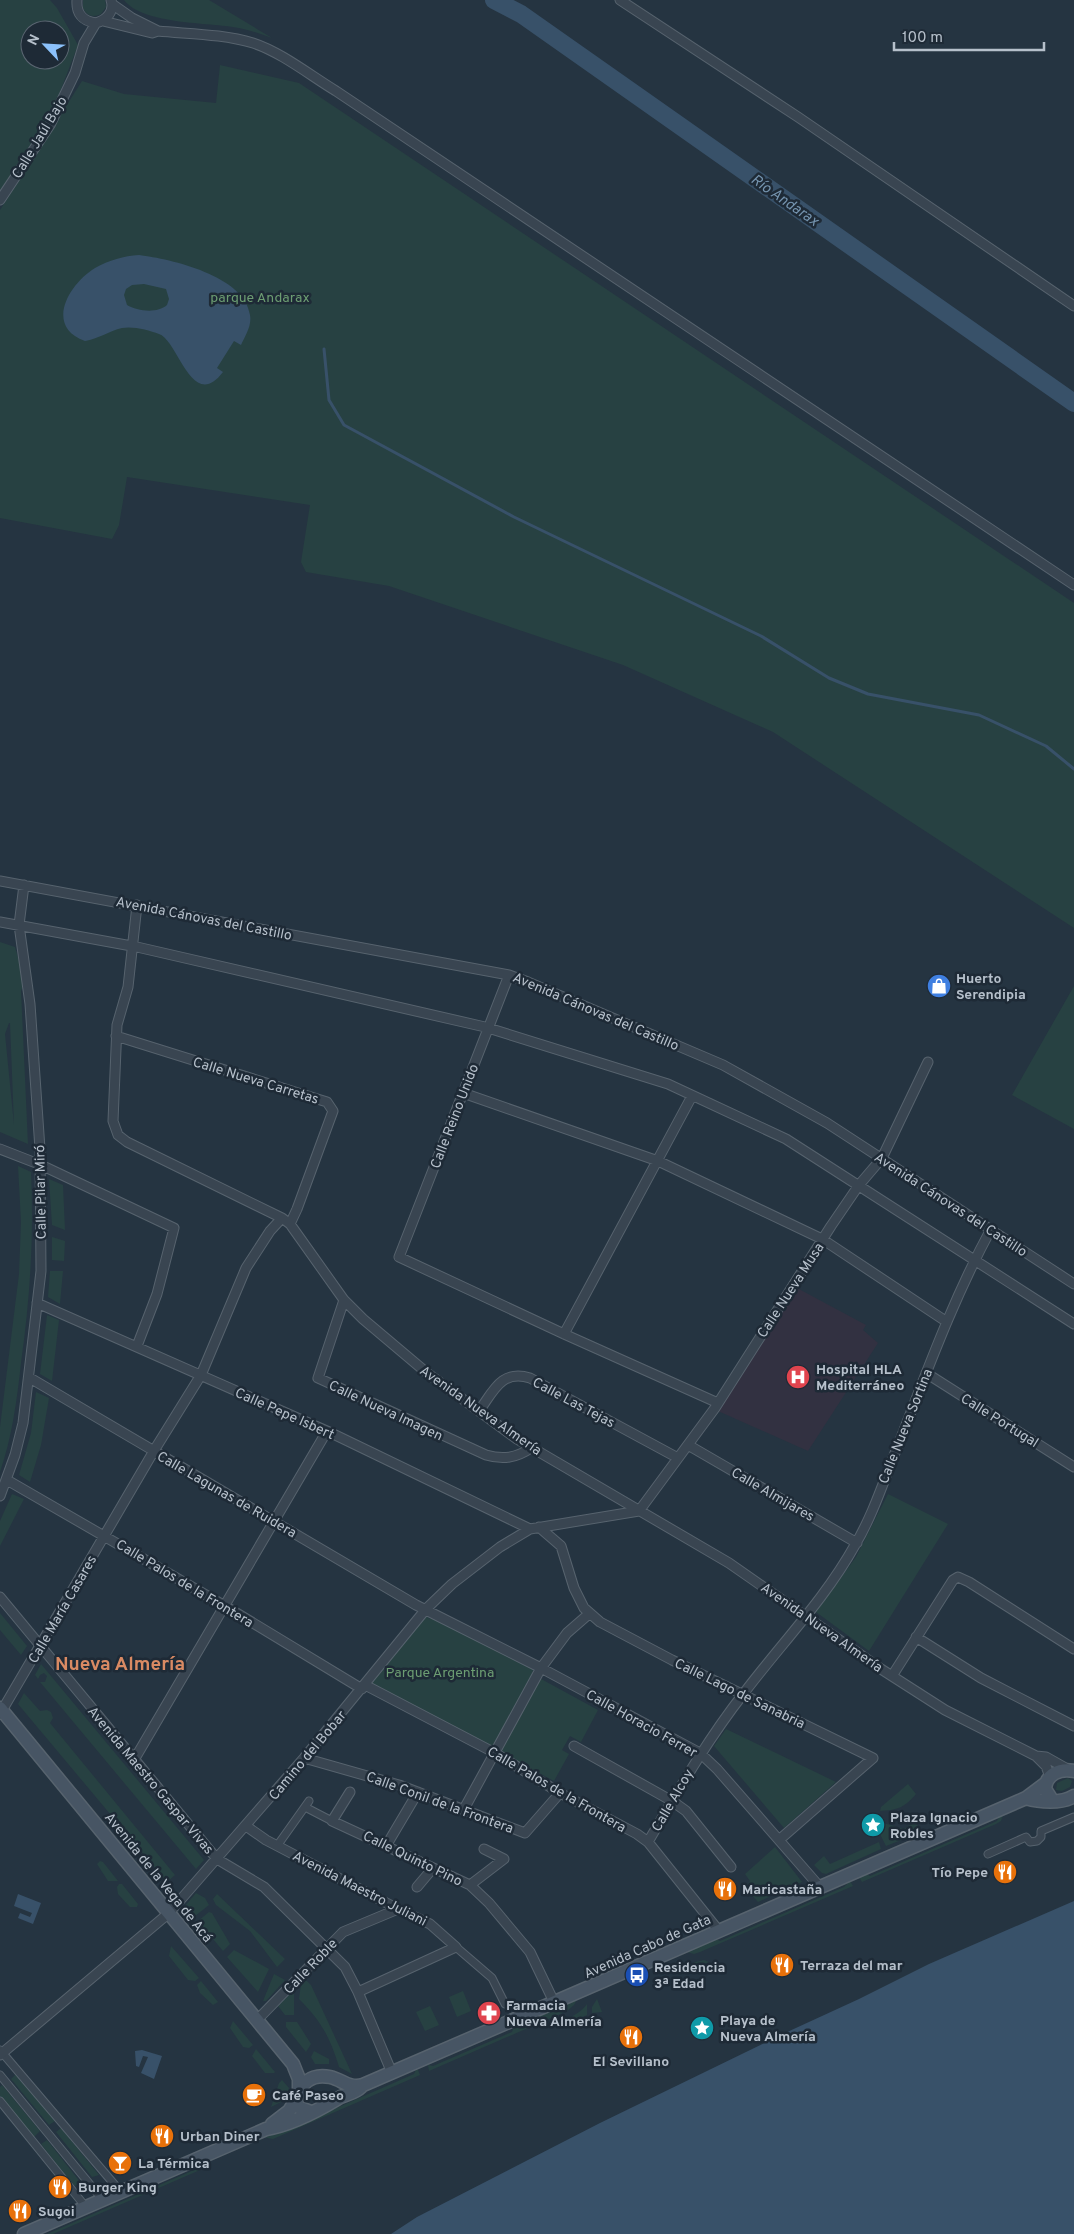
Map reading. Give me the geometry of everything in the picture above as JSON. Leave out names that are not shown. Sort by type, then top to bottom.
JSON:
[{"type":"main road","name":"Avenida de la Vega de Acá","points":[[1,1711],[294,2065],[304,2072],[320,2077]]},
{"type":"main road","name":"Avenida Cabo de Gata","points":[[24,2234],[266,2129],[283,2125],[322,2109],[338,2098],[350,2095],[363,2085],[1026,1798],[1058,1771],[1072,1770]]},
{"type":"main road","points":[[1048,1780],[1046,1791],[1052,1800]]},
{"type":"main road","name":"Avenida Cabo de Gata","points":[[1026,1798],[1033,1801],[1064,1800],[1074,1796]]},
{"type":"main road","name":"Avenida de la Vega de Acá","points":[[294,2065],[299,2078],[297,2096]]},
{"type":"main road","points":[[311,2112],[298,2108],[297,2096],[307,2081],[320,2077],[329,2077],[351,2087],[363,2085]]},
{"type":"main road","points":[[338,2081],[341,2091],[338,2098]]},
{"type":"main road","name":"Avenida Cabo de Gata","points":[[266,2129],[289,2111],[297,2096]]},
{"type":"street","points":[[70,0],[76,4],[84,19],[152,33],[158,30]]},
{"type":"street","points":[[620,0],[798,117],[1074,306]]},
{"type":"street","points":[[112,2],[132,18],[158,30],[236,39],[254,44],[274,53],[336,91],[1074,584]]},
{"type":"street","name":"Calle Jaúl Bajo","points":[[84,43],[99,22],[111,11],[112,2]]},
{"type":"street","name":"Calle Jaúl Bajo","points":[[0,200],[54,118],[75,73],[84,43],[84,19]]},
{"type":"street","name":"Avenida Cánovas del Castillo","points":[[0,881],[508,975],[723,1065],[827,1124],[882,1158],[1074,1284]]},
{"type":"street","name":"Calle Pilar Miró","points":[[0,1496],[7,1480],[23,1423],[30,1378],[41,1271],[41,1165],[30,1004],[19,925],[24,885]]},
{"type":"street","name":"Avenida Nueva Almería","points":[[137,905],[128,987],[117,1025],[116,1036],[114,1121],[118,1135],[127,1142],[282,1218],[290,1224],[344,1300],[387,1341],[479,1411],[531,1448],[729,1562],[892,1676],[945,1710],[1036,1756],[1046,1766],[1048,1780]]},
{"type":"street","points":[[0,922],[133,946],[488,1028],[668,1084],[786,1139],[1074,1324]]},
{"type":"street","name":"Calle Reino Unido","points":[[508,975],[399,1257],[564,1334]]},
{"type":"street","name":"Calle Nueva Carretas","points":[[116,1036],[327,1102],[333,1111],[290,1224]]},
{"type":"street","name":"Calle Nueva Musa","points":[[639,1511],[718,1403],[822,1239],[859,1185],[882,1158],[928,1062]]},
{"type":"street","points":[[463,1093],[658,1161],[822,1239],[947,1322]]},
{"type":"street","points":[[692,1096],[564,1334],[718,1403]]},
{"type":"street","points":[[0,1149],[41,1165],[174,1228],[157,1294],[137,1346]]},
{"type":"street","name":"Calle María Casares","points":[[1,1711],[200,1375],[246,1268],[266,1237],[282,1218]]},
{"type":"street","name":"Calle Nueva Sortina","points":[[806,1615],[857,1543],[881,1489],[947,1322],[974,1260],[991,1229]]},
{"type":"street","name":"Calle Nueva Imagen","points":[[344,1300],[318,1378],[486,1455],[504,1459],[514,1457],[531,1448]]},
{"type":"street","name":"Calle Pepe Isbert","points":[[38,1303],[327,1432],[535,1528]]},
{"type":"street","name":"Calle Portugal","points":[[926,1373],[1074,1467]]},
{"type":"street","name":"Calle Las Tejas","points":[[479,1411],[501,1381],[510,1375],[520,1375],[530,1378],[678,1458]]},
{"type":"street","name":"Calle Lagunas de Ruidera","points":[[30,1378],[416,1605],[426,1609]]},
{"type":"street","points":[[134,1760],[327,1432]]},
{"type":"street","name":"Calle Almijares","points":[[688,1445],[857,1543]]},
{"type":"street","name":"Calle Palos de la Frontera","points":[[7,1480],[363,1687],[495,1754],[648,1842],[719,1931]]},
{"type":"street","name":"Camino del Bobar","points":[[1,2053],[169,1914],[304,1758],[426,1609],[452,1584],[500,1547],[535,1528],[639,1511]]},
{"type":"street","name":"Calle Lago de Sanabria","points":[[535,1528],[562,1546],[574,1588],[584,1608],[600,1622],[873,1758],[779,1840]]},
{"type":"street","points":[[892,1676],[953,1580],[958,1577],[969,1582],[1074,1649]]},
{"type":"street","name":"Avenida Maestro Gaspar Vivas","points":[[0,1597],[217,1859],[264,1887],[345,1968],[358,1992],[392,2073]]},
{"type":"street","name":"Calle Horacio Ferrer","points":[[426,1609],[700,1753],[717,1769],[819,1886]]},
{"type":"street","points":[[464,1809],[541,1668],[567,1633],[590,1613]]},
{"type":"street","name":"Calle Alcoy","points":[[648,1842],[700,1753],[743,1694],[806,1615]]},
{"type":"street","points":[[916,1637],[981,1678],[1074,1726]]},
{"type":"street","points":[[574,1746],[672,1801],[686,1811],[732,1867]]},
{"type":"street","name":"Avenida Nueva Almería","points":[[1036,1756],[1046,1757],[1072,1770]]},
{"type":"street","name":"Calle Conil de la Frontera","points":[[304,1758],[418,1792],[525,1833],[560,1793]]},
{"type":"street","points":[[332,1821],[350,1792]]},
{"type":"street","points":[[386,1846],[418,1792]]},
{"type":"street","name":"Calle Quinto Pino","points":[[277,1846],[307,1804],[332,1821],[470,1885],[489,1902],[530,1952],[554,2002]]},
{"type":"street","points":[[988,1854],[1026,1837],[1029,1841],[1036,1842],[1040,1838],[1041,1831],[1074,1817]]},
{"type":"street","name":"Avenida Maestro Juliani","points":[[246,1826],[277,1846],[430,1924],[492,1978],[505,2004]]},
{"type":"street","points":[[470,1885],[504,1860],[484,1848]]},
{"type":"street","points":[[417,1887],[433,1868]]},
{"type":"street","name":"Calle Roble","points":[[257,2020],[343,1932],[398,1909]]},
{"type":"street","points":[[358,1992],[456,1947]]},
{"type":"street","points":[[1,2053],[120,2191]]},
{"type":"street","points":[[0,2075],[102,2199]]},
{"type":"street","points":[[0,2101],[85,2206]]},
{"type":"shaded area","points":[[133,256],[153,257],[187,265],[205,272],[235,290],[245,301],[250,315],[248,331],[241,345],[234,341],[217,368],[223,372],[212,382],[203,384],[194,380],[173,348],[159,334],[141,329],[122,328],[85,341],[73,334],[66,326],[63,316],[65,305],[70,294],[85,275],[100,265]],"holes":[[[144,284],[166,289],[169,299],[167,305],[153,311],[136,309],[127,305],[124,295],[126,289],[132,285]]]},
{"type":"shaded area","name":"Hospital HLA Mediterráneo","points":[[797,1288],[866,1325],[863,1330],[878,1343],[808,1451],[718,1411]]},
{"type":"shaded area","points":[[18,1894],[41,1903],[33,1924],[18,1918],[20,1913],[30,1917],[32,1913],[14,1906]]},
{"type":"shaded area","points":[[1074,1901],[1074,2234],[391,2234],[417,2217],[600,2123],[929,1964]]},
{"type":"shaded area","points":[[142,2050],[162,2056],[154,2079],[141,2073],[148,2057],[143,2056],[139,2067],[136,2066],[135,2051]]},
{"type":"green space","points":[[0,0],[50,0],[64,20],[20,20],[20,70],[68,70],[53,110],[0,192]]},
{"type":"green space","points":[[83,0],[105,0],[106,7],[101,14],[90,16],[83,8]]},
{"type":"green space","points":[[124,0],[209,0],[272,38],[239,28],[161,18],[133,8]]},
{"type":"green space","points":[[70,31],[78,45],[70,66]]},
{"type":"green space","name":"parque Andarax","points":[[220,65],[299,83],[1074,603],[1074,928],[773,732],[623,665],[389,586],[306,572],[301,562],[310,505],[127,477],[119,525],[112,539],[0,518],[0,210],[82,81],[124,94],[216,103]]},
{"type":"green space","points":[[0,942],[15,947],[25,981],[21,991],[28,1144],[0,1132]],"holes":[[[10,1023],[14,1125],[5,1034]]]},
{"type":"green space","points":[[1074,986],[1074,1129],[1012,1095]]},
{"type":"green space","points":[[18,1166],[31,1172],[30,1268],[27,1315],[16,1405],[8,1445],[0,1472],[0,1427],[19,1274],[21,1222]]},
{"type":"green space","points":[[49,1179],[63,1185],[65,1230],[52,1225]]},
{"type":"green space","points":[[52,1237],[65,1241],[64,1261],[52,1260]]},
{"type":"green space","points":[[50,1271],[63,1271],[60,1304],[48,1297]]},
{"type":"green space","points":[[47,1315],[59,1320],[52,1381],[40,1374]]},
{"type":"green space","points":[[36,1392],[49,1398],[41,1445],[30,1482],[19,1475],[31,1433]]},
{"type":"green space","points":[[12,1494],[24,1499],[0,1546],[0,1521]]},
{"type":"green space","points":[[888,1494],[948,1524],[869,1651],[816,1612],[856,1557]]},
{"type":"green space","points":[[0,1613],[27,1646],[21,1655],[0,1630]]},
{"type":"green space","name":"Parque Argentina","points":[[426,1616],[430,1619],[433,1616],[533,1670],[532,1674],[598,1710],[581,1742],[570,1736],[562,1750],[569,1754],[554,1781],[371,1684]]},
{"type":"green space","points":[[41,1664],[204,1860],[196,1869],[40,1682],[45,1682],[47,1676],[44,1673],[38,1679],[35,1675]]},
{"type":"green space","points":[[24,1693],[40,1711],[47,1710],[51,1712],[53,1718],[50,1723],[175,1875],[167,1882],[18,1704]]},
{"type":"green space","points":[[726,1729],[836,1782],[784,1828],[714,1746]]},
{"type":"green space","points":[[1068,1778],[1072,1781],[1070,1787],[1062,1791],[1056,1790],[1057,1783]]},
{"type":"green space","points":[[908,1784],[916,1794],[912,1799],[900,1807],[880,1811],[881,1807]]},
{"type":"green space","points":[[1003,1815],[1001,1821],[996,1824],[862,1882],[859,1877],[866,1874],[870,1876],[997,1821]]},
{"type":"green space","points":[[880,1822],[904,1829],[914,1822],[920,1828],[909,1832],[909,1837],[886,1846],[876,1826]]},
{"type":"green space","points":[[879,1842],[881,1849],[826,1874],[822,1873],[814,1865],[824,1856],[830,1864]]},
{"type":"green space","points":[[775,1847],[802,1882],[758,1902],[745,1887],[750,1881],[745,1874]]},
{"type":"green space","points":[[100,1861],[103,1862],[118,1881],[108,1881],[97,1864]]},
{"type":"green space","points":[[850,1881],[853,1886],[700,1952],[694,1954],[687,1952],[716,1939],[720,1941],[844,1887]]},
{"type":"green space","points":[[119,1884],[122,1884],[138,1904],[137,1907],[130,1907],[118,1894],[117,1887]]},
{"type":"green space","points":[[196,1893],[205,1898],[209,1905],[195,1916],[185,1906]]},
{"type":"green space","points":[[217,1894],[285,1959],[277,1967],[250,1931],[216,1905],[213,1899]]},
{"type":"green space","points":[[209,1912],[212,1913],[230,1944],[223,1951],[198,1921]]},
{"type":"green space","points":[[171,1946],[199,1978],[195,1981],[188,1980],[169,1956]]},
{"type":"green space","points":[[234,1950],[269,1969],[258,1992],[227,1957]]},
{"type":"green space","points":[[704,1960],[709,1962],[689,1970],[687,1964]]},
{"type":"green space","points":[[274,1974],[285,1980],[266,2001],[263,2001]]},
{"type":"green space","points":[[305,1979],[311,1985],[352,2074],[339,2067],[324,2030],[299,1999],[301,1984]]},
{"type":"green space","points":[[201,1981],[218,2002],[213,2005],[200,1993],[197,1985]]},
{"type":"green space","points":[[463,1991],[471,2011],[457,2017],[449,1997]]},
{"type":"green space","points":[[292,1992],[294,1993],[294,2015],[285,2015],[278,2006]]},
{"type":"green space","points":[[577,1999],[574,2005],[567,2011],[429,2071],[428,2065],[433,2066],[512,2032],[514,2027]]},
{"type":"green space","points":[[597,1999],[602,2012],[592,2013],[592,2007]]},
{"type":"green space","points":[[587,2004],[587,2015],[564,2025],[582,2010]]},
{"type":"green space","points":[[430,2006],[439,2025],[425,2031],[416,2012]]},
{"type":"green space","points":[[233,2021],[253,2045],[249,2048],[243,2047],[230,2028]]},
{"type":"green space","points":[[286,2022],[297,2022],[311,2044],[306,2052],[286,2027]]},
{"type":"green space","points":[[256,2049],[274,2073],[265,2073],[252,2056]]},
{"type":"green space","points":[[314,2051],[329,2059],[329,2064],[315,2064],[311,2057]]},
{"type":"green space","points":[[418,2070],[420,2075],[273,2139],[262,2137],[271,2133],[275,2135],[414,2074]]},
{"type":"green space","points":[[16,2074],[55,2121],[49,2125],[11,2079]]},
{"type":"green space","points":[[282,2080],[289,2088],[285,2100],[271,2107],[279,2083]]},
{"type":"green space","points":[[2,2085],[40,2131],[34,2137],[0,2096],[0,2087]]},
{"type":"green space","points":[[61,2128],[99,2175],[92,2177],[56,2132]]},
{"type":"green space","points":[[47,2140],[81,2183],[74,2186],[41,2144]]},
{"type":"green space","points":[[204,2162],[200,2170],[53,2234],[47,2234],[194,2170],[196,2166]]},
{"type":"waterway","name":"Río Andarax","points":[[494,0],[521,14],[1074,403]]},
{"type":"waterway","points":[[324,349],[329,400],[344,425],[514,517],[761,636],[829,678],[868,694],[979,715],[1046,746],[1074,769]]},
{"type":"place","name":"Huerto Serendipia","points":[[939,986]]},
{"type":"place","name":"Hospital HLA Mediterráneo","points":[[798,1377]]},
{"type":"place","name":"Plaza Ignacio Robles","points":[[873,1825]]},
{"type":"place","name":"Tío Pepe","points":[[1005,1872]]},
{"type":"place","name":"Maricastaña","points":[[725,1889]]},
{"type":"place","name":"Terraza del mar","points":[[782,1965]]},
{"type":"place","name":"Residencia 3ª Edad","points":[[637,1975]]},
{"type":"place","name":"Farmacia Nueva Almería","points":[[489,2013]]},
{"type":"place","name":"Playa de Nueva Almería","points":[[702,2028]]},
{"type":"place","name":"El Sevillano","points":[[631,2037]]},
{"type":"place","name":"Café Paseo","points":[[254,2095]]},
{"type":"place","name":"Urban Diner","points":[[162,2136]]},
{"type":"place","name":"La Térmica","points":[[120,2163]]},
{"type":"place","name":"Burger King","points":[[60,2187]]},
{"type":"place","name":"Sugoi","points":[[20,2211]]},
{"type":"district","name":"Nueva Almería","points":[[120,1663]]}]
